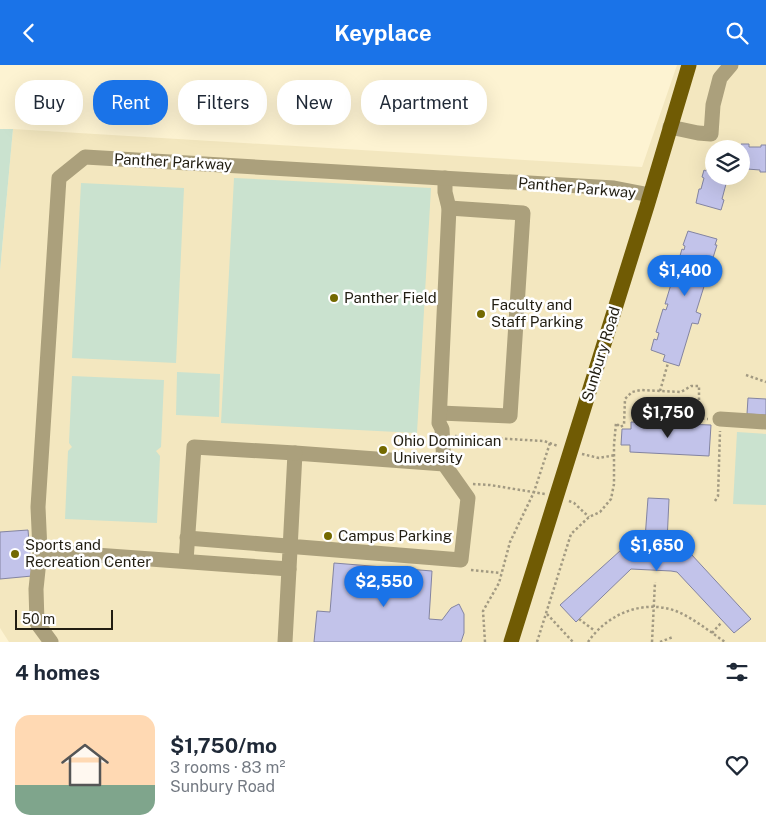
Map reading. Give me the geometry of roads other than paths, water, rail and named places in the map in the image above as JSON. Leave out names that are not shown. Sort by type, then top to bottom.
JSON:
[{"type":"main road","name":"Sunbury Road","points":[[511,642],[689,65]]},
{"type":"lane","points":[[670,127],[711,134],[714,105],[720,78],[731,65]]},
{"type":"lane","name":"Panther Parkway","points":[[51,642],[37,623],[36,589],[41,535],[38,507],[59,178],[85,157],[614,188],[650,195]]},
{"type":"lane","points":[[187,539],[290,545],[462,560],[468,498],[438,463],[436,428],[440,418],[449,207],[455,195],[450,179]]},
{"type":"lane","points":[[440,418],[510,416],[523,213],[449,207]]},
{"type":"lane","points":[[720,419],[766,422]]},
{"type":"lane","points":[[186,561],[194,447],[438,463]]},
{"type":"lane","points":[[285,642],[296,453]]},
{"type":"lane","points":[[40,551],[289,569]]},
{"type":"place","name":"Panther Field","points":[[334,298]]},
{"type":"place","name":"Faculty and Staff Parking","points":[[481,314]]},
{"type":"place","name":"Ohio Dominican University","points":[[383,450]]},
{"type":"place","name":"Campus Parking","points":[[328,536]]},
{"type":"place","name":"Sports and Recreation Center","points":[[15,554]]}]
